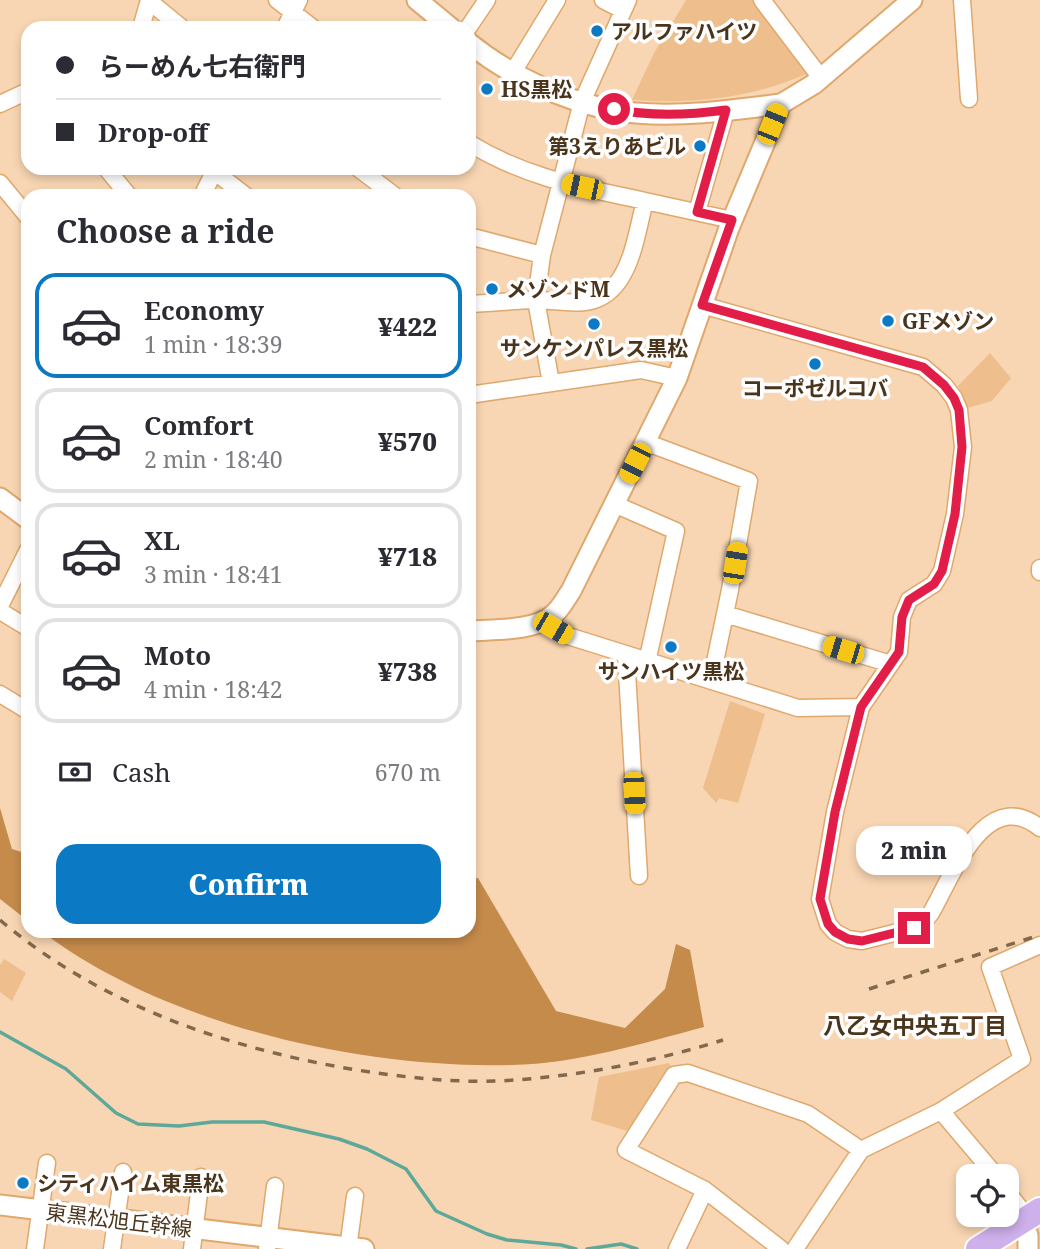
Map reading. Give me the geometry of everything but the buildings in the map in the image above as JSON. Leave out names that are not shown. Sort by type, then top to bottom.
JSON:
[{"type":"main road","points":[[978,1249],[1028,1232]]},
{"type":"street","points":[[277,0],[296,6],[308,21]]},
{"type":"street","points":[[417,0],[442,21]]},
{"type":"street","points":[[473,21],[488,0]]},
{"type":"street","points":[[513,72],[557,0]]},
{"type":"street","points":[[551,383],[536,300],[542,255],[582,102],[625,5],[603,0]]},
{"type":"street","points":[[476,49],[513,72],[582,102],[635,113],[697,114],[781,104],[821,78],[912,0]]},
{"type":"street","points":[[962,0],[969,99]]},
{"type":"street","points":[[143,21],[149,1],[173,21]]},
{"type":"street","points":[[770,3],[821,78]]},
{"type":"street","points":[[0,104],[21,94]]},
{"type":"street","points":[[476,630],[524,626],[541,621],[555,614],[570,591],[677,378],[732,220],[781,104]]},
{"type":"street","points":[[697,212],[726,110]]},
{"type":"street","points":[[476,147],[492,157],[548,180],[732,220]]},
{"type":"street","points":[[112,175],[123,189]]},
{"type":"street","points":[[219,175],[237,189]]},
{"type":"street","points":[[364,175],[377,189]]},
{"type":"street","points":[[0,183],[21,208]]},
{"type":"street","points":[[476,304],[536,300],[569,304],[586,302],[608,293],[617,283],[630,258],[645,201]]},
{"type":"street","points":[[476,238],[542,255]]},
{"type":"street","points":[[702,305],[923,367],[944,385],[959,410],[962,447],[955,514],[947,555],[934,584],[909,600],[902,617],[899,652],[861,707],[835,812],[820,899],[823,916],[835,932],[848,939],[862,941],[914,928],[931,913],[969,844],[981,830],[994,821],[1008,817],[1027,820],[1040,828]]},
{"type":"street","points":[[476,394],[641,370],[677,378]]},
{"type":"street","points":[[645,442],[749,481],[710,681]]},
{"type":"street","points":[[0,498],[21,514]]},
{"type":"street","points":[[614,504],[676,531],[647,662]]},
{"type":"street","points":[[21,565],[0,609],[21,623]]},
{"type":"street","points":[[725,614],[891,664]]},
{"type":"street","points":[[541,621],[565,635],[798,708],[861,707]]},
{"type":"street","points":[[626,655],[639,876]]},
{"type":"street","points":[[0,694],[21,707]]},
{"type":"street","points":[[795,1249],[862,1150],[941,1111],[1022,1059],[989,967],[1040,945]]},
{"type":"street","points":[[780,1249],[705,1190],[626,1150],[674,1075],[688,1073],[808,1114],[862,1150]]},
{"type":"street","points":[[941,1111],[986,1164]]},
{"type":"street","points":[[35,1249],[47,1164]]},
{"type":"street","points":[[112,1249],[122,1171]]},
{"type":"street","points":[[192,1249],[201,1177]]},
{"type":"street","points":[[268,1243],[275,1186]]},
{"type":"street","points":[[677,1249],[705,1190]]},
{"type":"street","points":[[354,1248],[355,1196]]},
{"type":"street","name":"東黒松旭丘幹線","points":[[0,1205],[195,1229],[268,1243],[354,1248]]},
{"type":"street","points":[[1019,1215],[1028,1232]]},
{"type":"shaded area","points":[[686,0],[755,0],[811,72],[767,88],[723,98],[632,100],[654,53]]},
{"type":"shaded area","points":[[990,353],[1011,378],[992,401],[967,408],[958,386]]},
{"type":"shaded area","points":[[730,701],[765,714],[738,803],[719,798],[716,803],[703,788]]},
{"type":"shaded area","points":[[0,808],[12,849],[21,852],[21,916],[0,899]]},
{"type":"shaded area","points":[[478,878],[556,1011],[625,1028],[665,989],[676,944],[690,950],[704,1027],[609,1052],[536,1064],[453,1064],[391,1059],[266,1035],[204,1016],[145,992],[91,964],[52,938],[476,938]]},
{"type":"shaded area","points":[[4,959],[26,973],[12,1001],[0,992],[0,965]]},
{"type":"shaded area","points":[[669,1063],[673,1070],[627,1131],[591,1120],[599,1077]]},
{"type":"waterway","points":[[0,1032],[66,1069],[116,1113],[138,1124],[179,1126],[212,1122],[264,1122],[339,1139],[367,1149],[406,1169],[436,1211],[507,1240],[576,1249]]},
{"type":"waterway","points":[[587,1249],[621,1244],[637,1249]]},
{"type":"railway","points":[[0,920],[21,936]]},
{"type":"railway","points":[[869,989],[1040,935]]},
{"type":"railway","points":[[23,938],[80,976],[168,1019],[261,1050],[396,1076],[475,1081],[568,1075],[620,1066],[723,1040]]},
{"type":"place","name":"アルファハイツ","points":[[597,31]]},
{"type":"place","name":"HS黒松","points":[[487,89]]},
{"type":"place","name":"第3えりあビル","points":[[700,146]]},
{"type":"place","name":"メゾンドM","points":[[492,289]]},
{"type":"place","name":"GFメゾン","points":[[888,321]]},
{"type":"place","name":"サンケンパレス黒松","points":[[594,324]]},
{"type":"place","name":"コーポゼルコバ","points":[[815,364]]},
{"type":"place","name":"サンハイツ黒松","points":[[671,647]]},
{"type":"place","name":"シティハイム東黒松","points":[[23,1183]]},
{"type":"district","name":"八乙女中央五丁目","points":[[915,1025]]},
{"type":"route","points":[[614,109],[635,113],[697,114],[726,110],[697,212],[732,220],[702,305],[923,367],[944,385],[959,410],[962,447],[955,514],[947,555],[934,584],[909,600],[902,617],[899,652],[861,707],[835,812],[820,899],[823,916],[828,924],[835,932],[848,939],[862,941],[914,928]]}]
